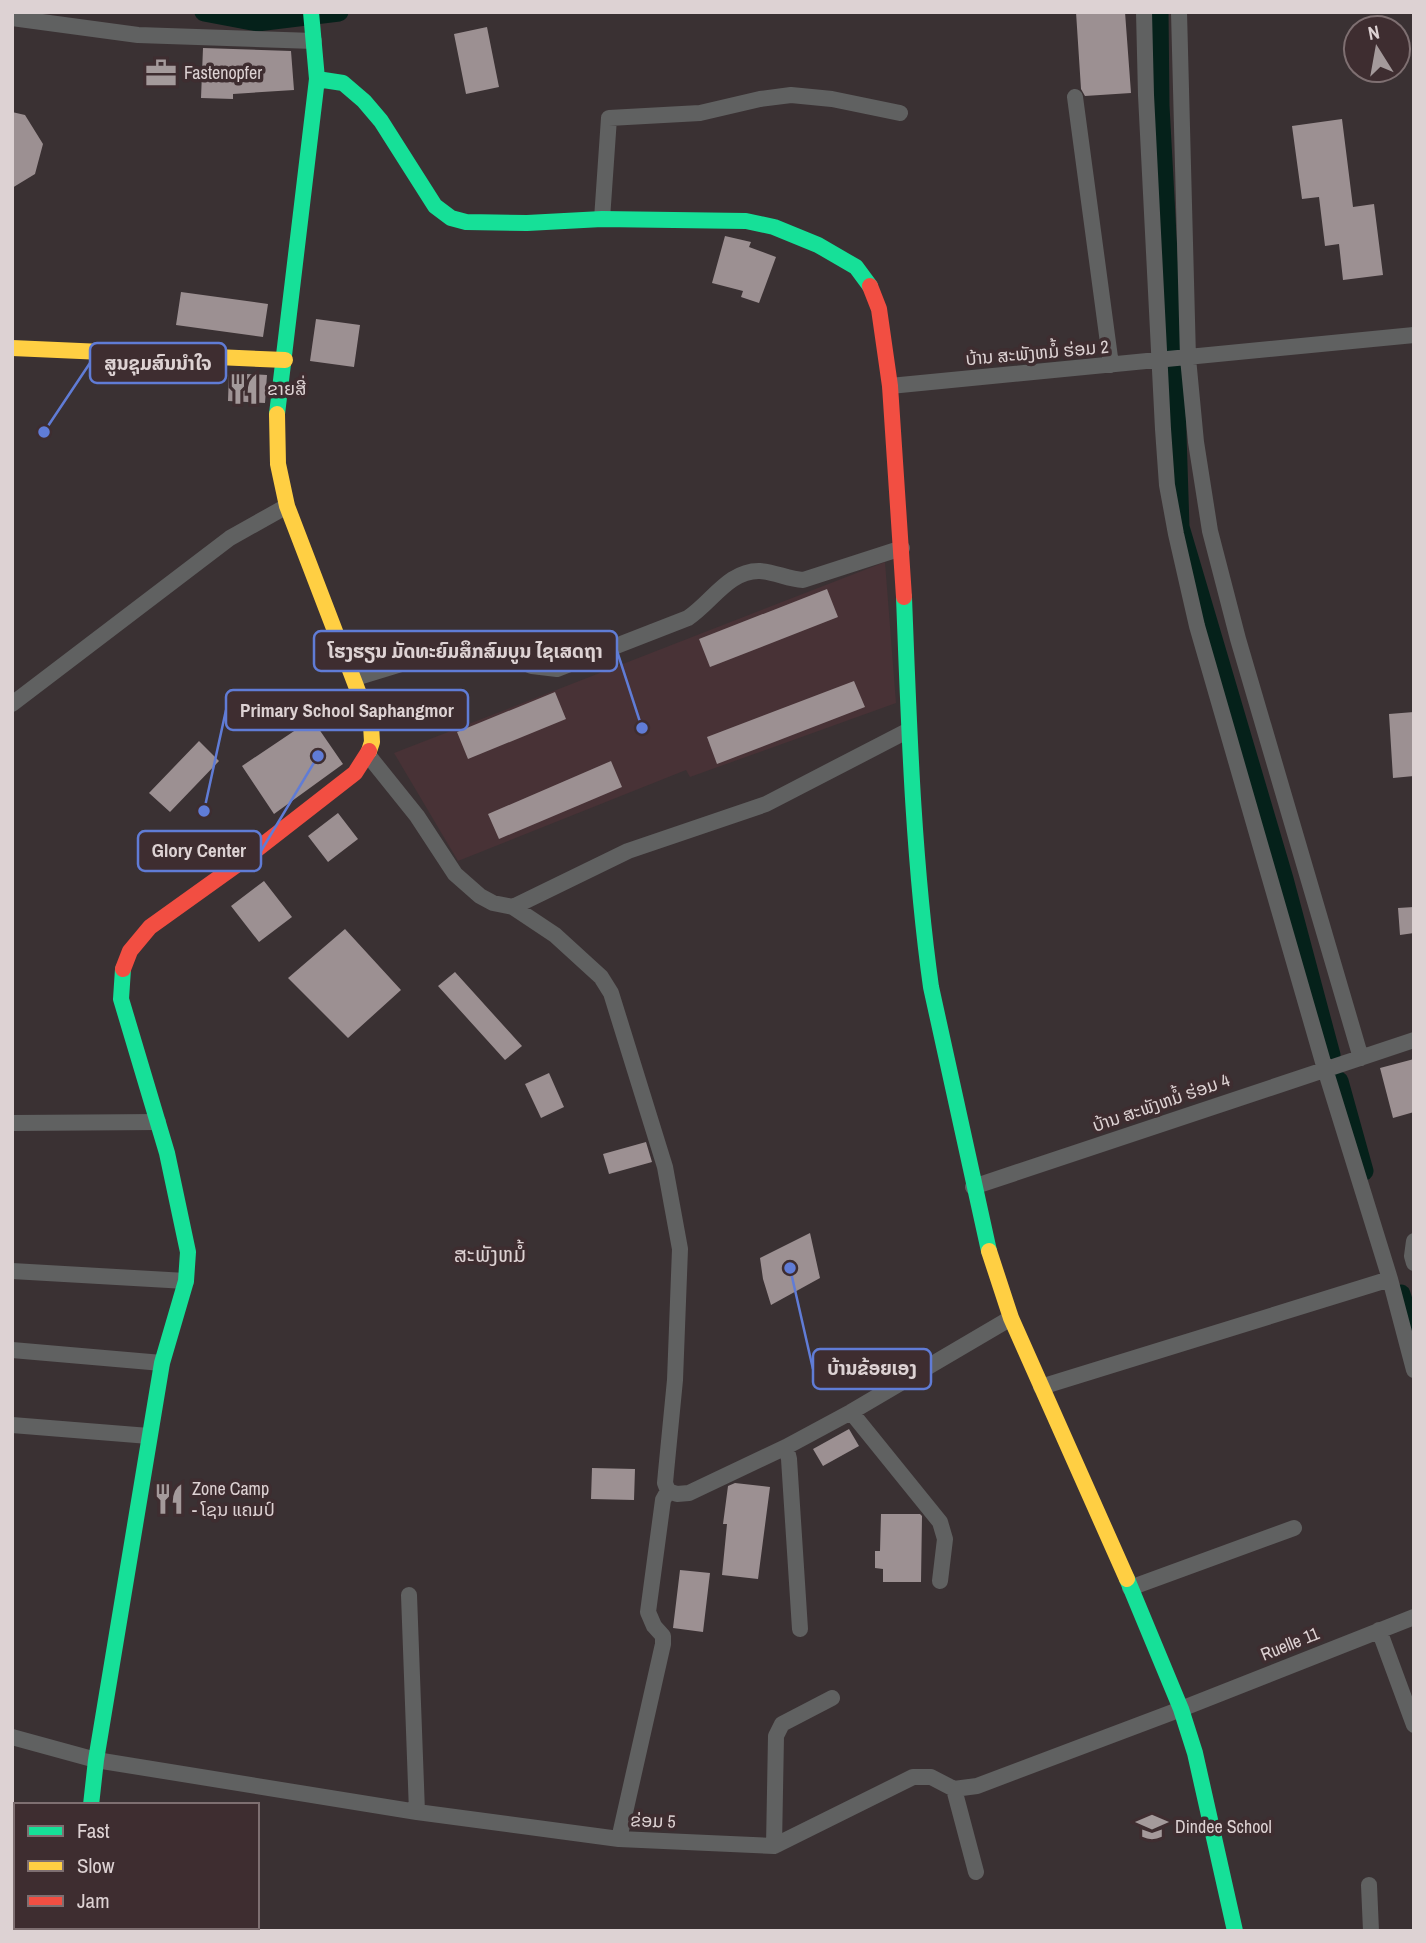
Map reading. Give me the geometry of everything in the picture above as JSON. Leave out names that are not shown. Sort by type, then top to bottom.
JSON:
[{"type":"street","points":[[91,1803],[149,1436],[162,1363],[186,1281],[188,1252],[167,1153],[121,999],[121,974],[130,951],[150,927],[238,864],[355,773],[368,755],[372,742],[371,724],[355,678],[287,506],[278,464],[277,415],[317,79],[311,12]]},
{"type":"street","points":[[1144,12],[1167,485],[1176,534],[1197,626],[1325,1069],[1390,1279],[1414,1370]]},
{"type":"street","points":[[1179,12],[1188,358],[1196,442],[1210,531],[1238,639],[1361,1058]]},
{"type":"street","points":[[12,18],[138,35],[314,38]]},
{"type":"street","points":[[317,79],[343,83],[364,101],[381,121],[435,206],[451,218],[466,222],[527,223],[602,219],[746,220],[807,240],[856,267],[868,280],[879,309],[890,386],[902,548],[909,730],[925,944],[931,987],[973,1187],[993,1269],[1011,1318],[1181,1709],[1204,1787],[1235,1931]]},
{"type":"street","points":[[602,219],[609,118],[701,113],[760,99],[791,95],[832,99],[900,113]]},
{"type":"street","points":[[1075,97],[1111,365]]},
{"type":"street","name":"ບ້ານ ສະພັງຫມໍ້ ຮ່ອມ 2","points":[[890,386],[1414,335]]},
{"type":"street","points":[[12,348],[285,360]]},
{"type":"street","points":[[12,704],[230,538],[287,506]]},
{"type":"street","points":[[355,678],[473,642],[532,666],[557,669],[688,618],[700,610],[732,578],[748,571],[803,580],[902,548]]},
{"type":"street","points":[[513,907],[628,851],[766,804],[909,730]]},
{"type":"street","points":[[368,755],[416,816],[455,874],[487,900],[513,907],[555,935],[601,976],[611,993],[665,1167],[680,1248],[677,1359],[665,1483],[668,1490],[689,1493],[786,1447],[1011,1318]]},
{"type":"street","name":"ບ້ານ ສະພັງຫມໍ້ ຮ່ອມ 4","points":[[973,1187],[1414,1040]]},
{"type":"street","points":[[12,1123],[158,1122]]},
{"type":"street","points":[[1414,1241],[1414,1263]]},
{"type":"street","points":[[12,1271],[186,1281]]},
{"type":"street","points":[[1041,1387],[1390,1279]]},
{"type":"street","points":[[12,1350],[162,1363]]},
{"type":"street","points":[[850,1412],[940,1522],[945,1539],[940,1581]]},
{"type":"street","points":[[12,1424],[149,1436]]},
{"type":"street","points":[[786,1447],[800,1629]]},
{"type":"street","points":[[619,1839],[663,1644],[663,1636],[654,1626],[648,1612],[663,1500],[668,1490]]},
{"type":"street","points":[[1130,1588],[1294,1528]]},
{"type":"street","points":[[408,1595],[417,1812]]},
{"type":"street","name":"Ruelle 11","points":[[1181,1709],[1414,1617]]},
{"type":"street","points":[[1379,1630],[1414,1725]]},
{"type":"street","points":[[774,1846],[776,1736],[782,1724],[832,1698]]},
{"type":"street","points":[[976,1872],[954,1789],[977,1786],[1181,1709]]},
{"type":"street","name":"ຂ່ອມ 5","points":[[12,1737],[96,1760],[417,1812],[619,1839],[774,1846],[913,1777],[931,1777],[954,1789]]},
{"type":"street","points":[[1369,1885],[1371,1931]]},
{"type":"shaded area","points":[[885,562],[896,703],[690,777],[686,770],[458,861],[394,753]]},
{"type":"building","points":[[1076,12],[1125,12],[1131,93],[1085,96],[1081,89]]},
{"type":"building","points":[[487,27],[499,87],[466,94],[454,34]]},
{"type":"building","points":[[203,48],[291,51],[294,90],[233,94],[233,99],[201,98]]},
{"type":"building","points":[[12,112],[25,115],[43,144],[35,174],[12,188]]},
{"type":"building","points":[[1342,119],[1353,207],[1374,204],[1383,275],[1343,280],[1339,244],[1325,246],[1319,197],[1302,199],[1292,126]]},
{"type":"building","points":[[725,236],[751,242],[749,247],[776,257],[759,303],[741,297],[743,291],[712,283]]},
{"type":"building","points":[[181,292],[268,304],[263,337],[176,325]]},
{"type":"building","points":[[316,319],[360,325],[354,367],[310,361]]},
{"type":"building","points":[[229,373],[267,375],[265,403],[228,401]]},
{"type":"building","points":[[827,589],[838,617],[710,667],[699,639]]},
{"type":"building","points":[[854,681],[865,707],[717,764],[707,737]]},
{"type":"building","points":[[555,692],[566,719],[468,759],[457,732]]},
{"type":"building","points":[[1414,712],[1414,776],[1393,778],[1389,714]]},
{"type":"building","points":[[312,719],[343,764],[274,814],[242,766]]},
{"type":"building","points":[[199,741],[219,761],[170,812],[149,793]]},
{"type":"building","points":[[611,761],[622,787],[499,839],[488,814]]},
{"type":"building","points":[[338,813],[358,839],[328,862],[308,836]]},
{"type":"building","points":[[264,881],[292,917],[259,942],[231,906]]},
{"type":"building","points":[[1414,907],[1414,933],[1400,935],[1398,908]]},
{"type":"building","points":[[345,929],[401,990],[348,1038],[288,978]]},
{"type":"building","points":[[455,972],[522,1046],[505,1060],[438,986]]},
{"type":"building","points":[[1414,1059],[1414,1112],[1393,1118],[1380,1068]]},
{"type":"building","points":[[549,1073],[564,1107],[541,1118],[525,1084]]},
{"type":"building","points":[[646,1142],[652,1162],[609,1174],[603,1154]]},
{"type":"building","points":[[810,1233],[820,1278],[771,1305],[760,1258]]},
{"type":"building","points":[[849,1429],[859,1446],[823,1466],[813,1449]]},
{"type":"building","points":[[592,1468],[635,1469],[634,1500],[591,1499]]},
{"type":"building","points":[[735,1483],[770,1487],[758,1579],[722,1575],[727,1524],[723,1524],[728,1486]]},
{"type":"building","points":[[881,1514],[922,1516],[921,1582],[883,1582],[883,1569],[875,1568],[875,1551],[880,1551]]},
{"type":"building","points":[[680,1570],[710,1573],[703,1632],[673,1628]]},
{"type":"waterway","points":[[204,12],[257,22],[339,12]]},
{"type":"waterway","points":[[1159,12],[1160,106],[1173,346]]},
{"type":"waterway","points":[[1175,373],[1180,527],[1284,879],[1331,1055]]},
{"type":"waterway","points":[[1339,1081],[1364,1171]]},
{"type":"waterway","points":[[1401,1294],[1414,1335]]},
{"type":"traffic: fast","points":[[277,414],[317,79],[311,12]]},
{"type":"traffic: fast","points":[[317,79],[343,83],[364,101],[381,121],[435,206],[451,218],[466,222],[527,223],[602,219],[746,221],[774,227],[818,245],[856,267],[870,286]]},
{"type":"traffic: fast","points":[[904,597],[916,841],[931,987],[989,1251]]},
{"type":"traffic: fast","points":[[91,1803],[96,1760],[162,1363],[186,1281],[188,1252],[167,1153],[121,999],[123,969]]},
{"type":"traffic: fast","points":[[1127,1579],[1181,1709],[1195,1753],[1235,1931]]},
{"type":"traffic: slow","points":[[12,348],[285,360]]},
{"type":"traffic: slow","points":[[277,414],[278,464],[287,506],[371,725],[372,742],[369,751]]},
{"type":"traffic: slow","points":[[989,1251],[1011,1318],[1127,1579]]},
{"type":"traffic: jam","points":[[870,286],[879,309],[890,386],[904,597]]},
{"type":"traffic: jam","points":[[123,969],[130,951],[150,927],[238,864],[355,773],[369,751]]},
{"type":"place","name":"Fastenopfer","points":[[161,73]]},
{"type":"place","name":"ຂາຍສີ່","points":[[244,389]]},
{"type":"place","name":"ສູນຊຸມສົນນຳໃຈ","points":[[44,432]]},
{"type":"place","name":"ໂຮງຮຽນ ມັດທະຍົມສຶກສົມບູນ ໄຊເສດຖາ","points":[[642,728]]},
{"type":"place","name":"Glory Center","points":[[318,756]]},
{"type":"place","name":"Primary School Saphangmor","points":[[204,811]]},
{"type":"place","name":"ບ້ານຂ້ອຍເອງ","points":[[790,1268]]},
{"type":"place","name":"Zone Camp - ໂຊນ ແຄມປ໌","points":[[169,1499]]},
{"type":"place","name":"Dindee School","points":[[1152,1827]]},
{"type":"district","name":"ສະພັງຫມໍ້","points":[[490,1255]]}]
